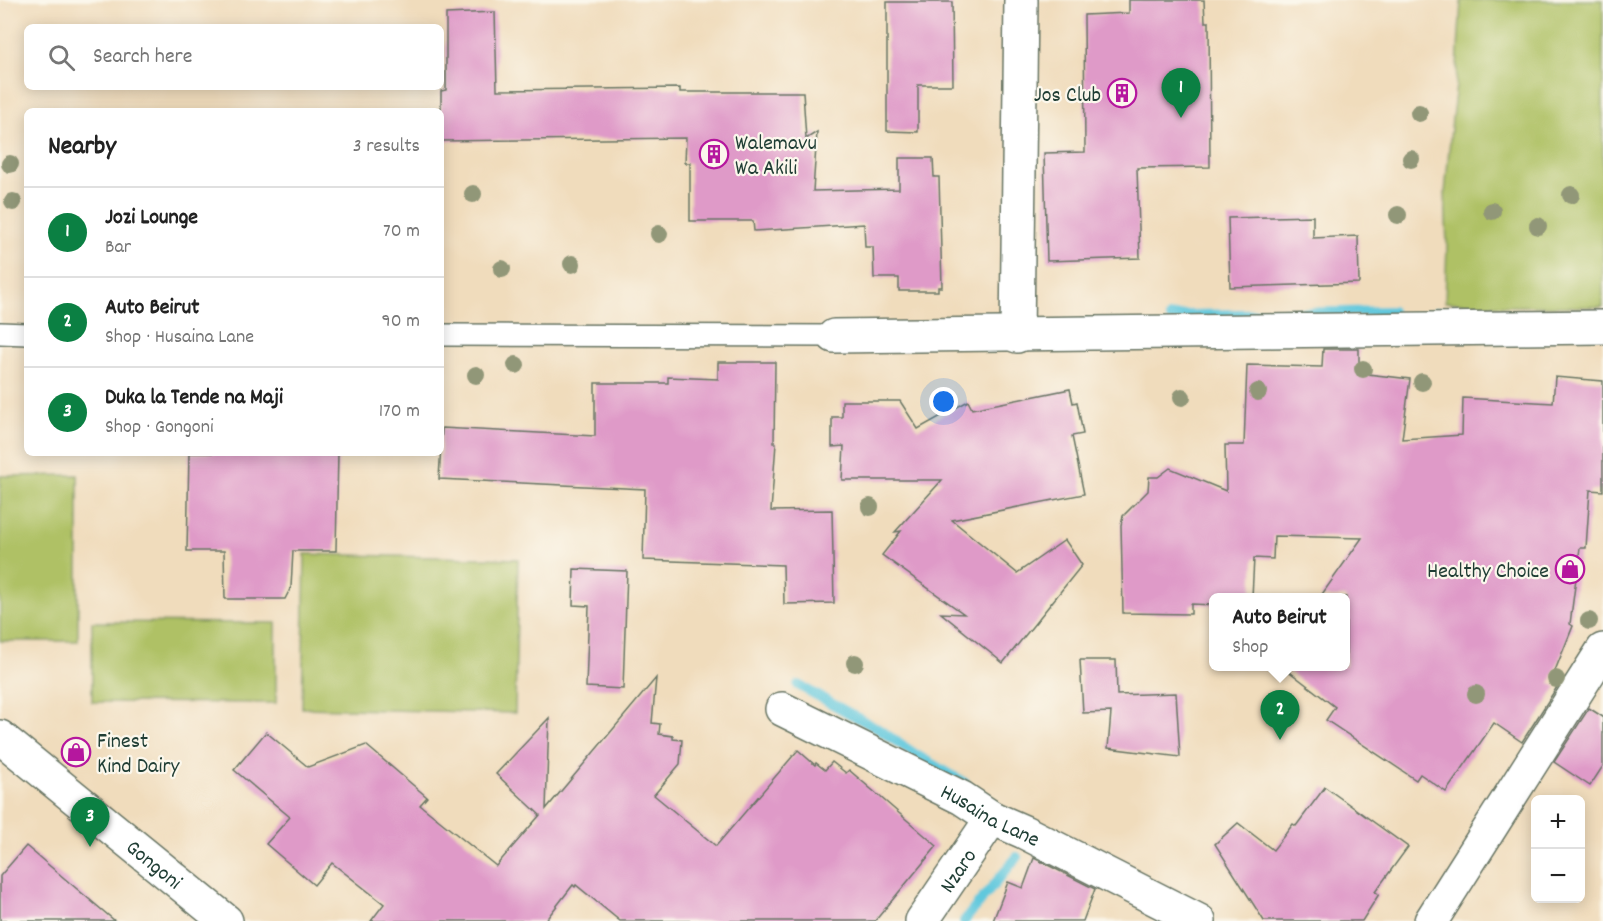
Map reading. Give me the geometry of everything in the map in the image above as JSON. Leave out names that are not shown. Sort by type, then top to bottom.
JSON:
[{"type":"street","points":[[1017,336],[1021,0]]},
{"type":"street","points":[[834,336],[1017,336],[1603,327]]},
{"type":"street","points":[[1431,921],[1603,650]]},
{"type":"street","name":"Husaina Lane","points":[[782,709],[962,798],[992,818],[1199,921]]},
{"type":"street","name":"Gongoni","points":[[0,737],[226,921]]},
{"type":"street","name":"Nzaro","points":[[922,921],[992,818]]},
{"type":"lane","points":[[0,333],[24,334]]},
{"type":"lane","points":[[444,335],[834,336]]},
{"type":"green space","points":[[1461,0],[1603,0],[1603,307],[1505,306],[1445,302],[1447,245],[1445,193],[1456,85]]},
{"type":"green space","points":[[78,475],[78,641],[0,641],[0,476]]},
{"type":"green space","points":[[305,554],[518,559],[515,713],[302,708]]},
{"type":"green space","points":[[92,622],[276,623],[276,703],[92,702]]},
{"type":"building","points":[[1129,0],[1204,0],[1205,22],[1209,22],[1210,167],[1137,168],[1140,258],[1047,261],[1044,153],[1085,152],[1084,15],[1129,13]]},
{"type":"building","points":[[887,2],[952,2],[953,85],[918,85],[918,132],[887,131]]},
{"type":"building","points":[[495,12],[497,90],[680,88],[680,92],[803,92],[806,139],[817,132],[813,191],[899,189],[899,158],[933,158],[934,177],[939,177],[942,287],[938,287],[938,291],[899,291],[899,278],[874,278],[873,247],[865,247],[864,224],[754,231],[753,221],[690,221],[690,163],[685,163],[686,138],[444,141],[444,108],[441,108],[441,91],[446,90],[446,14]]},
{"type":"building","points":[[1313,216],[1313,238],[1358,236],[1359,283],[1230,287],[1228,218]]},
{"type":"building","points":[[1323,349],[1359,349],[1359,373],[1410,379],[1402,439],[1462,435],[1463,398],[1553,403],[1555,377],[1603,381],[1603,491],[1590,490],[1586,548],[1580,548],[1570,624],[1573,626],[1550,683],[1557,687],[1522,742],[1494,723],[1446,792],[1420,774],[1416,780],[1326,720],[1335,707],[1288,671],[1350,671],[1350,593],[1323,593],[1362,538],[1274,536],[1273,559],[1254,558],[1252,593],[1209,593],[1209,605],[1191,604],[1191,614],[1123,613],[1121,525],[1123,516],[1148,491],[1149,477],[1158,477],[1170,468],[1226,491],[1225,445],[1244,445],[1247,365],[1322,367]]},
{"type":"building","points":[[718,362],[775,362],[774,443],[776,443],[771,511],[832,510],[834,603],[784,604],[783,565],[643,560],[645,489],[439,479],[440,456],[444,456],[444,428],[595,436],[595,383],[668,383],[668,377],[718,379]]},
{"type":"building","points":[[1070,389],[1073,403],[1077,402],[1083,434],[1072,436],[1084,494],[952,520],[1017,573],[1065,540],[1082,565],[1003,663],[941,613],[964,614],[882,555],[901,531],[895,532],[942,480],[842,480],[844,446],[832,447],[832,417],[842,417],[842,401],[900,401],[918,429],[968,401],[972,409]]},
{"type":"building","points":[[189,456],[338,456],[336,551],[293,551],[291,587],[285,599],[225,599],[224,551],[187,551]]},
{"type":"building","points":[[574,569],[627,571],[623,689],[586,687],[589,606],[573,605]]},
{"type":"building","points":[[1080,660],[1116,660],[1117,695],[1176,693],[1180,757],[1108,748],[1111,712],[1083,713]]},
{"type":"building","points":[[656,678],[652,723],[660,724],[659,734],[682,740],[680,764],[654,795],[716,846],[798,750],[815,765],[816,763],[825,770],[832,762],[846,773],[849,770],[937,846],[875,921],[620,921],[576,885],[575,887],[573,885],[545,921],[371,921],[384,904],[332,863],[314,885],[266,844],[290,817],[234,770],[266,732],[308,767],[366,745],[427,797],[420,805],[496,866],[540,815],[496,774],[549,718],[546,809]]},
{"type":"building","points":[[1589,708],[1603,717],[1603,766],[1590,786],[1554,762]]},
{"type":"building","points":[[1325,787],[1408,847],[1375,892],[1379,894],[1362,921],[1264,921],[1215,844],[1238,823],[1273,850],[1293,824],[1296,826]]},
{"type":"building","points":[[26,846],[115,921],[0,921],[0,876]]},
{"type":"building","points":[[1034,858],[1095,889],[1083,921],[993,921],[1008,882],[1023,888]]},
{"type":"waterway","points":[[1170,317],[1392,311]]},
{"type":"waterway","points":[[1436,312],[1471,313]]},
{"type":"waterway","points":[[798,685],[878,729],[965,783]]},
{"type":"waterway","points":[[964,921],[1017,857]]},
{"type":"place","name":"Jos Club","points":[[1122,93]]},
{"type":"place","name":"Jozi Lounge","points":[[1181,118]]},
{"type":"place","name":"Walemavu Wa Akili","points":[[714,154]]},
{"type":"place","name":"Healthy Choice","points":[[1570,569]]},
{"type":"place","name":"Auto Beirut","points":[[1280,740]]},
{"type":"place","name":"Finest Kind Dairy","points":[[76,752]]},
{"type":"place","name":"Duka la Tende na Maji","points":[[90,847]]}]
